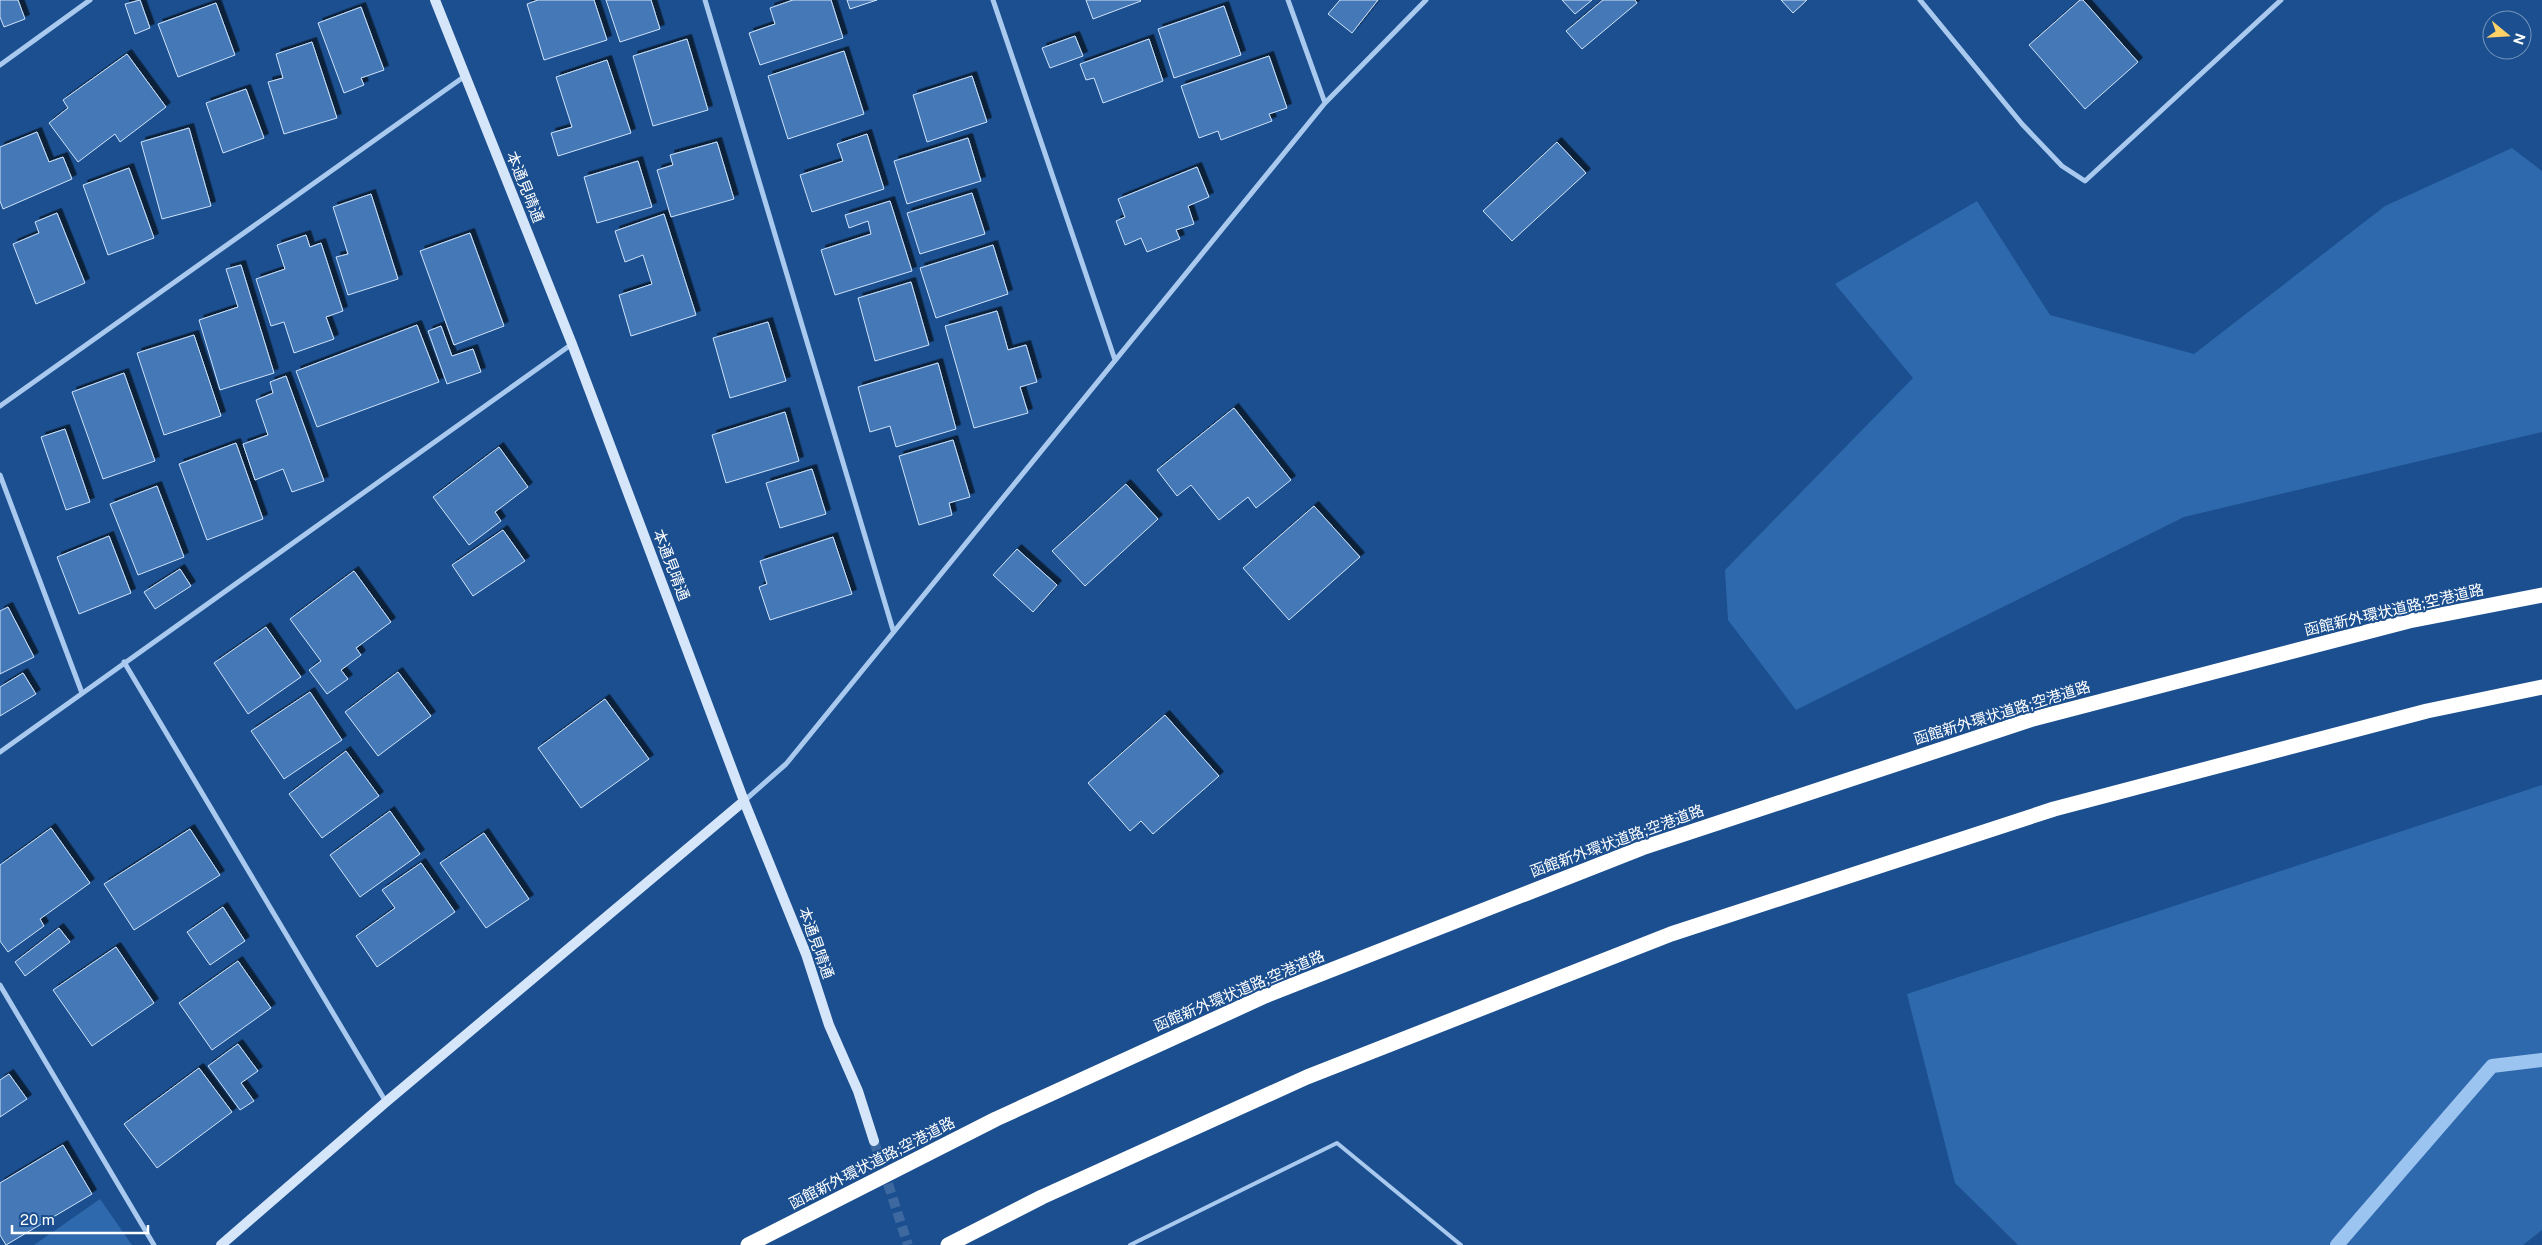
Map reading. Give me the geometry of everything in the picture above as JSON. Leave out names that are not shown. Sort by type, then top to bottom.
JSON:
[{"type":"highway","name":"函館新外環状道路;空港道路","points":[[748,1245],[996,1119],[1264,996],[1642,848],[2033,719],[2409,621],[2542,595]]},
{"type":"highway","points":[[948,1245],[1042,1197],[1307,1077],[1671,934],[2054,809],[2427,711],[2542,687]]},
{"type":"street","points":[[0,65],[90,0]]},
{"type":"street","name":"本通見晴通","points":[[435,0],[572,344],[744,801],[806,954],[828,1025],[858,1091],[874,1141]]},
{"type":"street","points":[[705,0],[893,630]]},
{"type":"street","points":[[992,0],[1115,360]]},
{"type":"street","points":[[1288,0],[1325,103]]},
{"type":"street","points":[[221,1245],[386,1102],[786,764],[893,630],[1325,103],[1426,0]]},
{"type":"street","points":[[1920,0],[2022,124],[2062,166],[2085,181],[2281,0]]},
{"type":"street","points":[[0,406],[465,76]]},
{"type":"street","points":[[0,752],[572,344]]},
{"type":"street","points":[[0,475],[82,693]]},
{"type":"street","points":[[124,662],[386,1102]]},
{"type":"street","points":[[0,985],[154,1245]]},
{"type":"lane","points":[[1130,1245],[1337,1143],[1462,1245]]},
{"type":"shaded area","points":[[2512,148],[2542,171],[2542,432],[2184,517],[1796,710],[1728,620],[1725,570],[1913,378],[1835,284],[1977,201],[2050,315],[2194,354],[2385,206]]},
{"type":"shaded area","points":[[2542,785],[2542,1230],[2523,1245],[2018,1245],[1955,1183],[1907,994]]},
{"type":"shaded area","points":[[100,1199],[132,1245],[34,1245]]},
{"type":"building","points":[[0,0],[18,0],[25,19],[4,27],[0,17]]},
{"type":"building","points":[[140,0],[150,28],[135,34],[125,4]]},
{"type":"building","points":[[538,0],[594,0],[607,40],[544,60],[527,4]]},
{"type":"building","points":[[606,0],[651,0],[660,29],[620,42]]},
{"type":"building","points":[[793,0],[831,0],[843,38],[760,65],[749,33],[775,24],[770,8]]},
{"type":"building","points":[[847,0],[877,0],[850,9]]},
{"type":"building","points":[[1086,0],[1140,0],[1141,1],[1093,19]]},
{"type":"building","points":[[1340,0],[1378,0],[1352,33],[1328,14]]},
{"type":"building","points":[[1562,0],[1592,0],[1575,14]]},
{"type":"building","points":[[1603,0],[1635,0],[1637,3],[1582,49],[1566,31]]},
{"type":"building","points":[[1781,0],[1807,0],[1793,13]]},
{"type":"building","points":[[2080,0],[2083,0],[2138,62],[2085,109],[2029,45]]},
{"type":"building","points":[[216,3],[235,55],[178,77],[158,24]]},
{"type":"building","points":[[1224,6],[1241,55],[1174,78],[1158,29]]},
{"type":"building","points":[[361,7],[384,70],[361,78],[364,85],[344,93],[318,23]]},
{"type":"building","points":[[1075,36],[1083,56],[1050,68],[1042,48]]},
{"type":"building","points":[[687,39],[708,110],[653,126],[633,56]]},
{"type":"building","points":[[1149,39],[1163,81],[1103,103],[1094,78],[1086,80],[1080,64]]},
{"type":"building","points":[[312,42],[337,118],[284,134],[268,82],[283,78],[276,54]]},
{"type":"building","points":[[844,51],[864,114],[788,139],[768,76]]},
{"type":"building","points":[[127,54],[166,107],[120,142],[115,134],[78,162],[49,123],[68,108],[63,100]]},
{"type":"building","points":[[1269,56],[1287,108],[1269,114],[1272,121],[1221,140],[1218,131],[1199,138],[1181,86]]},
{"type":"building","points":[[607,60],[631,133],[558,156],[551,133],[572,127],[556,77]]},
{"type":"building","points":[[972,76],[987,122],[927,142],[913,95]]},
{"type":"building","points":[[246,89],[264,138],[223,153],[206,103]]},
{"type":"building","points":[[189,128],[211,206],[162,219],[141,142]]},
{"type":"building","points":[[37,132],[49,162],[63,157],[72,179],[3,209],[0,201],[0,147]]},
{"type":"building","points":[[867,134],[884,189],[812,212],[800,175],[843,161],[837,144]]},
{"type":"building","points":[[968,138],[981,181],[907,204],[894,161]]},
{"type":"building","points":[[717,142],[734,199],[671,217],[657,170],[673,165],[670,155]]},
{"type":"building","points":[[1557,142],[1586,173],[1512,241],[1483,211]]},
{"type":"building","points":[[638,161],[652,207],[597,223],[584,177]]},
{"type":"building","points":[[1197,167],[1209,197],[1188,206],[1194,224],[1176,230],[1180,239],[1147,252],[1141,238],[1125,245],[1116,221],[1125,217],[1118,199]]},
{"type":"building","points":[[129,168],[154,238],[108,255],[83,185]]},
{"type":"building","points":[[972,193],[985,234],[920,254],[907,213]]},
{"type":"building","points":[[371,194],[398,279],[348,295],[336,257],[348,254],[333,207]]},
{"type":"building","points":[[890,201],[912,271],[835,295],[821,250],[871,234],[868,221],[849,228],[845,215]]},
{"type":"building","points":[[57,213],[85,283],[36,304],[13,244],[39,233],[35,222]]},
{"type":"building","points":[[664,214],[696,315],[631,336],[619,295],[652,284],[643,255],[625,262],[615,231]]},
{"type":"building","points":[[470,233],[504,326],[454,345],[420,251]]},
{"type":"building","points":[[306,235],[310,247],[321,243],[343,311],[326,317],[334,339],[294,353],[284,322],[271,326],[256,279],[285,269],[277,245]]},
{"type":"building","points":[[993,245],[1008,294],[936,318],[920,268]]},
{"type":"building","points":[[241,265],[274,373],[220,390],[199,320],[238,307],[226,269]]},
{"type":"building","points":[[911,282],[929,345],[875,361],[858,298]]},
{"type":"building","points":[[997,311],[1008,350],[1026,345],[1037,382],[1020,387],[1028,413],[974,428],[945,326]]},
{"type":"building","points":[[768,322],[786,381],[730,398],[713,338]]},
{"type":"building","points":[[417,325],[439,382],[317,427],[296,371]]},
{"type":"building","points":[[441,326],[452,356],[473,349],[481,372],[447,384],[428,331]]},
{"type":"building","points":[[194,335],[221,416],[164,435],[137,353]]},
{"type":"building","points":[[938,363],[956,429],[896,447],[890,426],[870,432],[858,387]]},
{"type":"building","points":[[124,373],[155,461],[103,479],[72,392]]},
{"type":"building","points":[[286,376],[324,481],[292,492],[283,469],[255,480],[243,444],[268,435],[256,400],[273,393],[270,382]]},
{"type":"building","points":[[1234,408],[1291,480],[1256,508],[1248,497],[1219,520],[1191,485],[1177,496],[1157,470]]},
{"type":"building","points":[[785,412],[799,461],[726,483],[712,435]]},
{"type":"building","points":[[65,429],[90,502],[66,510],[41,437]]},
{"type":"building","points":[[953,440],[970,497],[949,503],[952,515],[919,525],[899,456]]},
{"type":"building","points":[[236,443],[263,519],[207,540],[179,464]]},
{"type":"building","points":[[499,447],[528,487],[495,512],[501,521],[469,545],[433,497]]},
{"type":"building","points":[[812,469],[826,514],[780,528],[766,483]]},
{"type":"building","points":[[1126,484],[1158,519],[1085,586],[1052,551]]},
{"type":"building","points":[[157,486],[184,557],[138,575],[110,504]]},
{"type":"building","points":[[1314,506],[1360,557],[1289,620],[1243,568]]},
{"type":"building","points":[[503,530],[525,561],[473,596],[452,565]]},
{"type":"building","points":[[109,536],[131,593],[79,614],[57,557]]},
{"type":"building","points":[[833,537],[852,594],[770,620],[759,587],[767,584],[760,561]]},
{"type":"building","points":[[1017,549],[1057,585],[1033,612],[993,575]]},
{"type":"building","points":[[180,569],[191,586],[155,609],[144,592]]},
{"type":"building","points":[[354,571],[391,622],[356,648],[361,655],[341,670],[348,679],[327,694],[309,670],[321,661],[290,619]]},
{"type":"building","points":[[8,607],[34,657],[0,674],[0,611]]},
{"type":"building","points":[[266,627],[301,677],[248,714],[214,663]]},
{"type":"building","points":[[398,672],[431,716],[378,756],[345,712]]},
{"type":"building","points":[[23,673],[36,694],[0,716],[0,687]]},
{"type":"building","points":[[310,692],[342,740],[284,779],[251,731]]},
{"type":"building","points":[[605,699],[649,759],[581,808],[538,748]]},
{"type":"building","points":[[1165,715],[1219,776],[1153,834],[1141,821],[1130,831],[1088,783]]},
{"type":"building","points":[[346,751],[379,796],[322,838],[289,794]]},
{"type":"building","points":[[390,811],[420,854],[360,897],[330,855]]},
{"type":"building","points":[[51,828],[90,883],[40,919],[44,926],[8,952],[0,941],[0,865]]},
{"type":"building","points":[[190,829],[220,875],[134,930],[104,884]]},
{"type":"building","points":[[484,833],[529,899],[486,928],[440,863]]},
{"type":"building","points":[[421,863],[455,912],[377,967],[356,936],[395,908],[382,890]]},
{"type":"building","points":[[223,907],[245,941],[210,965],[187,932]]},
{"type":"building","points":[[59,928],[70,942],[25,976],[15,962]]},
{"type":"building","points":[[116,947],[154,1003],[92,1046],[53,990]]},
{"type":"building","points":[[238,961],[271,1008],[212,1050],[179,1003]]},
{"type":"building","points":[[238,1044],[258,1071],[241,1083],[254,1101],[240,1110],[208,1066]]},
{"type":"building","points":[[199,1068],[232,1112],[157,1168],[124,1124]]},
{"type":"building","points":[[9,1074],[27,1099],[0,1117],[0,1080]]},
{"type":"building","points":[[63,1145],[92,1194],[6,1245],[0,1235],[0,1183]]},
{"type":"waterway","points":[[2337,1245],[2492,1066],[2542,1060]]},
{"type":"tunnel","points":[[874,1141],[908,1245]]}]
